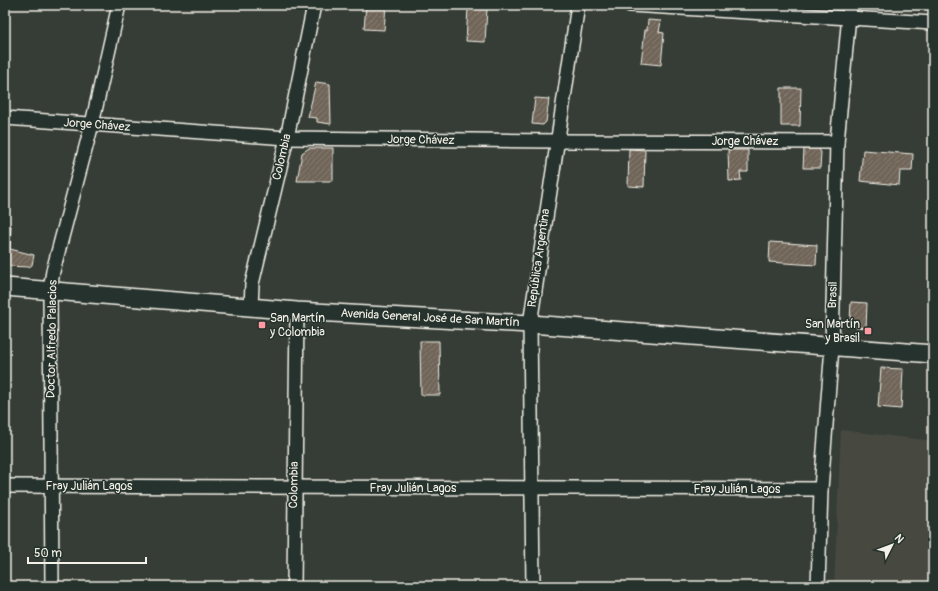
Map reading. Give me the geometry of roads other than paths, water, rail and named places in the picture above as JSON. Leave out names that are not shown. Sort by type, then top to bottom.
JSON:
[{"type":"street","name":"Doctor Alfredo Palacios","points":[[52,586],[50,290],[53,271],[92,124],[119,5]]},
{"type":"street","name":"Colombia","points":[[251,308],[252,284],[287,138],[314,5]]},
{"type":"street","name":"República Argentina","points":[[533,586],[530,324],[556,141],[578,5]]},
{"type":"street","points":[[630,5],[710,7],[847,19],[933,24]]},
{"type":"street","name":"Brasil","points":[[818,586],[821,489],[832,347],[837,142],[847,19],[850,5]]},
{"type":"street","name":"Jorge Chávez","points":[[5,118],[287,138],[837,142]]},
{"type":"street","name":"Avenida General José de San Martín","points":[[5,287],[251,308],[530,324],[933,354]]},
{"type":"street","name":"Colombia","points":[[294,586],[293,487],[297,311]]},
{"type":"street","name":"Fray Julián Lagos","points":[[5,486],[821,489]]},
{"type":"place","name":"San Martín y Colombia","points":[[262,325]]},
{"type":"place","name":"San Martín y Brasil","points":[[868,331]]}]
